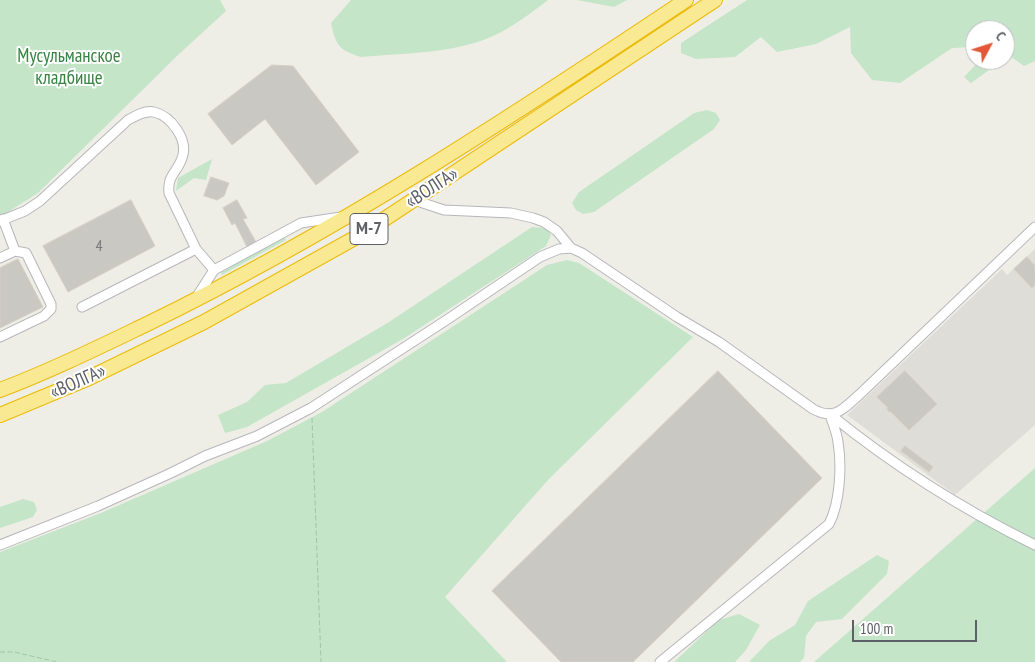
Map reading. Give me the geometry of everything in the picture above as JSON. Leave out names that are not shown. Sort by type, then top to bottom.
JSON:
[{"type":"highway","name":"«ВОЛГА»","points":[[0,390],[78,357],[194,301],[351,215],[525,107],[686,0]]},
{"type":"highway","name":"«ВОЛГА»","points":[[0,415],[89,378],[204,322],[362,234],[715,0]]},
{"type":"street","points":[[16,251],[2,220],[25,211],[40,201],[128,120],[140,114],[153,112],[168,119],[179,134],[184,147],[182,158],[168,184],[169,193],[196,249],[214,270]]},
{"type":"street","points":[[414,200],[444,210],[511,213],[544,222],[557,232],[571,248],[582,253],[677,317],[719,342],[813,409],[830,415],[942,494],[988,521],[1035,544]]},
{"type":"street","points":[[194,301],[214,270],[301,223],[351,215]]},
{"type":"street","points":[[830,415],[842,409],[859,395],[1035,227]]},
{"type":"street","points":[[0,546],[98,506],[205,456],[257,436],[311,408],[440,325],[540,257],[559,248],[571,248]]},
{"type":"street","points":[[82,307],[196,249]]},
{"type":"street","points":[[0,258],[16,251],[26,252],[51,304],[51,309],[44,316],[0,337]]},
{"type":"street","points":[[660,662],[828,524],[836,502],[839,475],[838,440],[830,415]]},
{"type":"path","points":[[311,408],[321,662]]},
{"type":"path","points":[[0,652],[14,652],[57,662]]},
{"type":"shaded area","points":[[1035,249],[1035,425],[955,495],[847,415],[1002,269],[1007,275]]},
{"type":"green space","name":"Мусульманское кладбище","points":[[0,0],[220,0],[226,11],[178,55],[38,193],[0,217]]},
{"type":"green space","points":[[351,0],[548,0],[522,20],[478,42],[445,50],[361,57],[348,52],[340,46],[331,23]]},
{"type":"green space","points":[[577,0],[627,0],[614,7]]},
{"type":"green space","points":[[747,0],[1035,0],[1035,61],[1024,66],[1015,60],[1015,20],[965,20],[965,47],[952,48],[900,83],[872,80],[851,53],[850,27],[816,44],[777,52],[761,37],[735,57],[696,59],[681,53],[681,43]]},
{"type":"green space","points":[[971,70],[989,70],[971,83],[964,77]]},
{"type":"green space","points":[[707,110],[716,113],[720,120],[714,129],[594,212],[583,214],[576,210],[572,203],[579,192],[694,113]]},
{"type":"green space","points":[[212,159],[206,180],[194,178],[176,191],[178,178]]},
{"type":"green space","points":[[532,227],[546,228],[551,235],[546,246],[403,339],[247,427],[225,433],[218,415],[247,402],[265,385],[286,383],[389,322]]},
{"type":"green space","points":[[284,237],[286,240],[222,275],[220,271]]},
{"type":"green space","points":[[567,260],[579,263],[693,337],[548,480],[445,597],[507,662],[0,662],[0,552],[101,513],[267,441],[322,412],[547,265]]},
{"type":"green space","points":[[1035,468],[1035,662],[814,662]]},
{"type":"green space","points":[[23,499],[34,502],[37,510],[33,517],[0,528],[0,507]]},
{"type":"green space","points":[[877,555],[889,561],[887,574],[842,619],[816,622],[806,636],[804,658],[800,662],[749,662],[769,641],[795,625],[808,601]]},
{"type":"green space","points":[[739,614],[760,625],[746,650],[735,662],[674,662],[719,620]]},
{"type":"building","points":[[272,65],[293,66],[359,152],[316,185],[265,119],[232,145],[208,114]]},
{"type":"building","points":[[211,177],[229,183],[224,196],[217,200],[204,196]]},
{"type":"building","points":[[131,200],[155,246],[68,292],[43,246]]},
{"type":"building","points":[[237,200],[247,218],[243,219],[256,242],[247,247],[235,223],[232,225],[223,208]]},
{"type":"building","points":[[1027,257],[1035,266],[1035,285],[1032,288],[1014,269]]},
{"type":"building","points":[[18,259],[43,307],[0,328],[0,268]]},
{"type":"building","points":[[718,371],[822,478],[633,662],[561,662],[492,591]]},
{"type":"building","points":[[905,371],[937,404],[909,430],[889,412],[888,408],[877,397]]},
{"type":"building","points":[[905,446],[933,467],[929,472],[901,451]]}]
